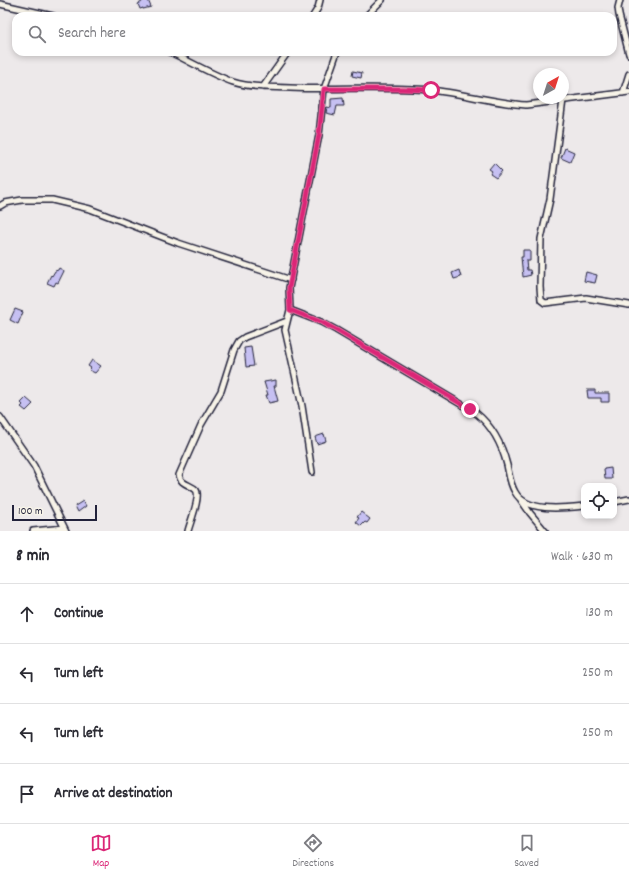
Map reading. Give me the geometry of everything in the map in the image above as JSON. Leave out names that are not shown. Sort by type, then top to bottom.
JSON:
[{"type":"street","points":[[316,12],[320,0]]},
{"type":"street","points":[[370,12],[382,0]]},
{"type":"street","points":[[620,0],[618,8],[619,15],[629,54]]},
{"type":"street","points":[[0,4],[35,12]]},
{"type":"street","points":[[178,56],[233,82],[263,87],[431,90],[514,104],[533,104]]},
{"type":"street","points":[[263,87],[285,56]]},
{"type":"street","points":[[312,472],[302,406],[285,327],[290,310],[290,280],[319,135],[324,89],[336,56]]},
{"type":"street","points":[[569,99],[626,92],[629,74]]},
{"type":"street","points":[[562,104],[550,198],[541,239],[541,300],[545,303],[586,298],[629,305]]},
{"type":"street","points":[[0,206],[5,203],[22,200],[52,200],[90,209],[178,243],[290,280]]},
{"type":"street","points":[[290,310],[321,322],[336,330],[476,413],[491,429],[500,443],[506,458],[513,488],[517,496],[521,499],[537,506],[547,508],[581,506]]},
{"type":"street","points":[[188,531],[197,494],[194,488],[182,481],[179,475],[201,425],[222,391],[234,350],[239,342],[245,337],[287,321]]},
{"type":"street","points":[[0,417],[34,466],[65,530],[33,531]]},
{"type":"street","points":[[521,499],[530,514],[545,531]]},
{"type":"street","points":[[617,501],[629,499]]},
{"type":"building","points":[[142,0],[148,0],[151,7],[140,9],[138,4],[142,2]]},
{"type":"building","points":[[353,71],[362,73],[361,78],[352,76]]},
{"type":"building","points":[[343,98],[344,106],[337,106],[335,115],[326,113],[327,107],[331,108],[331,99]]},
{"type":"building","points":[[565,148],[574,152],[570,162],[561,158]]},
{"type":"building","points":[[494,163],[502,171],[496,178],[490,174],[492,171],[489,169]]},
{"type":"building","points":[[523,250],[530,250],[530,261],[526,261],[527,270],[530,270],[531,275],[523,277],[521,257],[523,257]]},
{"type":"building","points":[[59,268],[64,271],[58,283],[56,282],[54,286],[47,283],[51,275],[52,276]]},
{"type":"building","points":[[459,270],[461,277],[454,279],[452,273]]},
{"type":"building","points":[[586,272],[597,275],[595,283],[584,281]]},
{"type":"building","points":[[15,309],[23,312],[18,324],[10,320]]},
{"type":"building","points":[[251,347],[254,366],[246,367],[244,348]]},
{"type":"building","points":[[92,360],[101,366],[95,373],[89,370],[91,368],[88,366]]},
{"type":"building","points":[[276,380],[276,386],[274,386],[278,401],[269,403],[264,382]]},
{"type":"building","points":[[587,390],[595,390],[595,393],[609,393],[609,402],[601,402],[601,398],[588,398]]},
{"type":"building","points":[[26,398],[33,404],[26,411],[21,407],[23,405],[21,403]]},
{"type":"building","points":[[324,434],[326,441],[317,444],[315,437]]},
{"type":"building","points":[[611,468],[612,479],[605,479],[604,469]]},
{"type":"building","points":[[83,501],[86,506],[78,512],[75,506]]},
{"type":"building","points":[[361,512],[370,519],[367,523],[365,522],[361,526],[356,522],[359,518],[357,517]]},
{"type":"route","points":[[431,90],[324,89],[319,135],[289,288],[288,302],[290,310],[321,322],[336,330],[470,409]]}]
